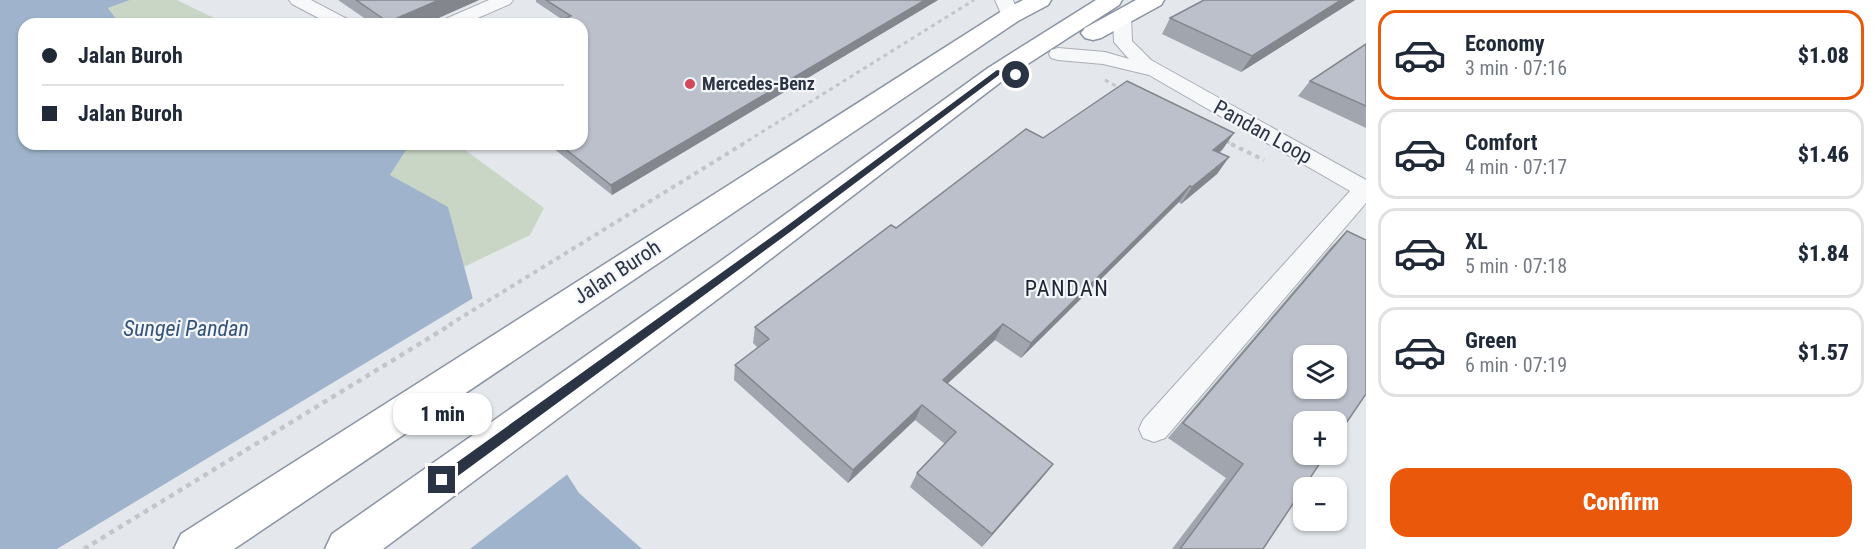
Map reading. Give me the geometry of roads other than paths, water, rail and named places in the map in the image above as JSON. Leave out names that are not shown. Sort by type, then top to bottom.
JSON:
[{"type":"highway","name":"Jalan Buroh","points":[[196,549],[682,229],[1007,8],[1040,0]]},
{"type":"highway","points":[[347,549],[730,272],[997,73],[1117,8],[1153,0]]},
{"type":"highway","points":[[997,73],[1016,75],[1058,54],[1117,8]]},
{"type":"street","points":[[298,0],[332,18]]},
{"type":"street","points":[[463,18],[504,0]]},
{"type":"street","name":"Pandan Loop","points":[[1117,8],[1123,42],[1131,52],[1160,75],[1365,189]]},
{"type":"street","name":"Pandan Loop","points":[[1058,54],[1105,58],[1160,75]]},
{"type":"street","points":[[1154,429],[1365,189]]},
{"type":"water","name":"Sungei Pandan","points":[[0,0],[130,0],[108,8],[116,18],[18,18],[18,150],[406,150],[390,175],[448,207],[487,351],[579,493],[642,549],[0,549]]},
{"type":"place","name":"Mercedes-Benz","points":[[690,84]]},
{"type":"district","name":"PANDAN","points":[[1067,288]]}]
